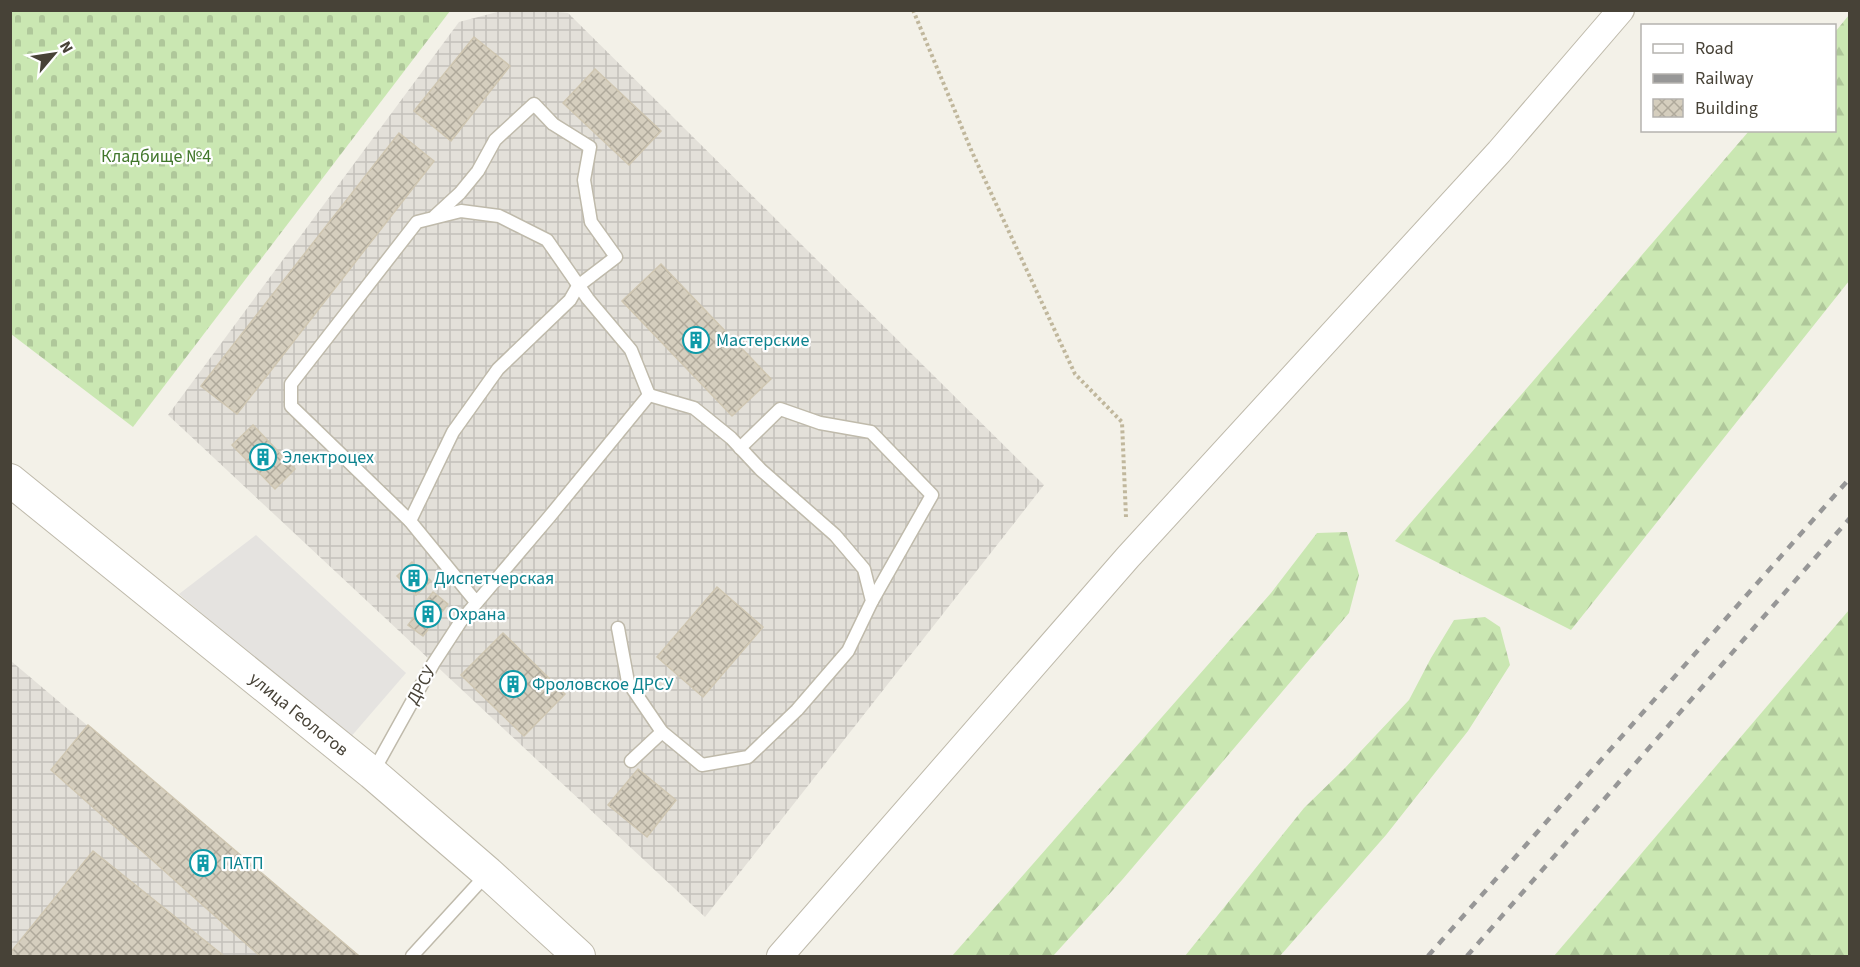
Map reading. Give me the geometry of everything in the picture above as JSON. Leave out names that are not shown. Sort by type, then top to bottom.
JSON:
[{"type":"street","points":[[780,957],[1128,557],[1499,152],[1621,10]]},
{"type":"street","name":"улица Геологов","points":[[10,480],[372,773],[488,873],[579,957]]},
{"type":"lane","points":[[410,521],[453,432],[498,369],[570,300],[578,286],[616,257],[591,222],[584,180],[590,147],[553,124],[534,104],[495,140],[478,171],[460,193],[433,217]]},
{"type":"lane","points":[[476,602],[410,521],[291,406],[291,384],[417,222],[461,211],[499,216],[547,240],[578,286],[631,350],[649,395],[694,408],[835,535],[864,569],[872,601]]},
{"type":"lane","name":"ДРСУ","points":[[372,773],[432,664],[460,621],[649,395]]},
{"type":"lane","points":[[618,628],[628,682],[662,732],[702,765],[748,757],[797,710],[848,651],[872,601],[932,495],[871,432],[820,423],[780,409],[740,448]]},
{"type":"lane","points":[[631,761],[662,732]]},
{"type":"lane","points":[[412,957],[488,873]]},
{"type":"path","points":[[913,10],[972,152],[1075,374],[1122,422],[1128,557]]},
{"type":"shaded area","name":"Фроловское ДРСУ","points":[[501,11],[568,13],[1044,485],[705,917],[168,415],[459,22]]},
{"type":"shaded area","points":[[256,535],[406,673],[349,739],[179,594]]},
{"type":"shaded area","name":"ПАТП","points":[[11,661],[360,956],[11,956]]},
{"type":"green space","name":"Кладбище №4","points":[[10,11],[450,11],[133,427],[11,334]]},
{"type":"green space","points":[[1849,15],[1849,281],[1571,630],[1395,541],[1748,132],[1836,132],[1836,31]]},
{"type":"green space","points":[[1347,532],[1359,575],[1349,613],[1122,880],[1053,956],[952,956],[1271,593],[1317,533]]},
{"type":"green space","points":[[1849,610],[1849,956],[1554,956]]},
{"type":"green space","points":[[1485,617],[1500,627],[1510,665],[1468,731],[1386,835],[1280,956],[1185,956],[1304,808],[1409,700],[1454,620]]},
{"type":"building","points":[[474,37],[510,66],[451,141],[414,111]]},
{"type":"building","points":[[595,69],[661,131],[629,165],[563,103]]},
{"type":"building","points":[[399,133],[434,161],[237,414],[201,386]]},
{"type":"building","name":"Мастерские","points":[[661,264],[771,379],[732,416],[622,301]]},
{"type":"building","name":"Электроцех","points":[[253,425],[295,469],[275,489],[232,445]]},
{"type":"building","name":"Диспетчерская","points":[[412,562],[431,581],[416,595],[397,576]]},
{"type":"building","points":[[717,587],[763,627],[703,697],[657,657]]},
{"type":"building","name":"Охрана","points":[[433,592],[448,604],[423,636],[408,625]]},
{"type":"building","name":"Фроловское ДРСУ","points":[[503,633],[565,694],[524,736],[461,675]]},
{"type":"building","name":"ПАТП","points":[[88,725],[359,956],[260,956],[51,770]]},
{"type":"building","points":[[638,769],[676,800],[647,837],[608,805]]},
{"type":"building","points":[[93,851],[224,956],[10,956],[10,953]]},
{"type":"railway","points":[[1428,956],[1850,478]]},
{"type":"railway","points":[[1467,956],[1850,518]]},
{"type":"place","name":"Мастерские","points":[[696,340]]},
{"type":"place","name":"Электроцех","points":[[263,457]]},
{"type":"place","name":"Диспетчерская","points":[[414,578]]},
{"type":"place","name":"Охрана","points":[[428,614]]},
{"type":"place","name":"Фроловское ДРСУ","points":[[513,684]]},
{"type":"place","name":"ПАТП","points":[[203,863]]}]
